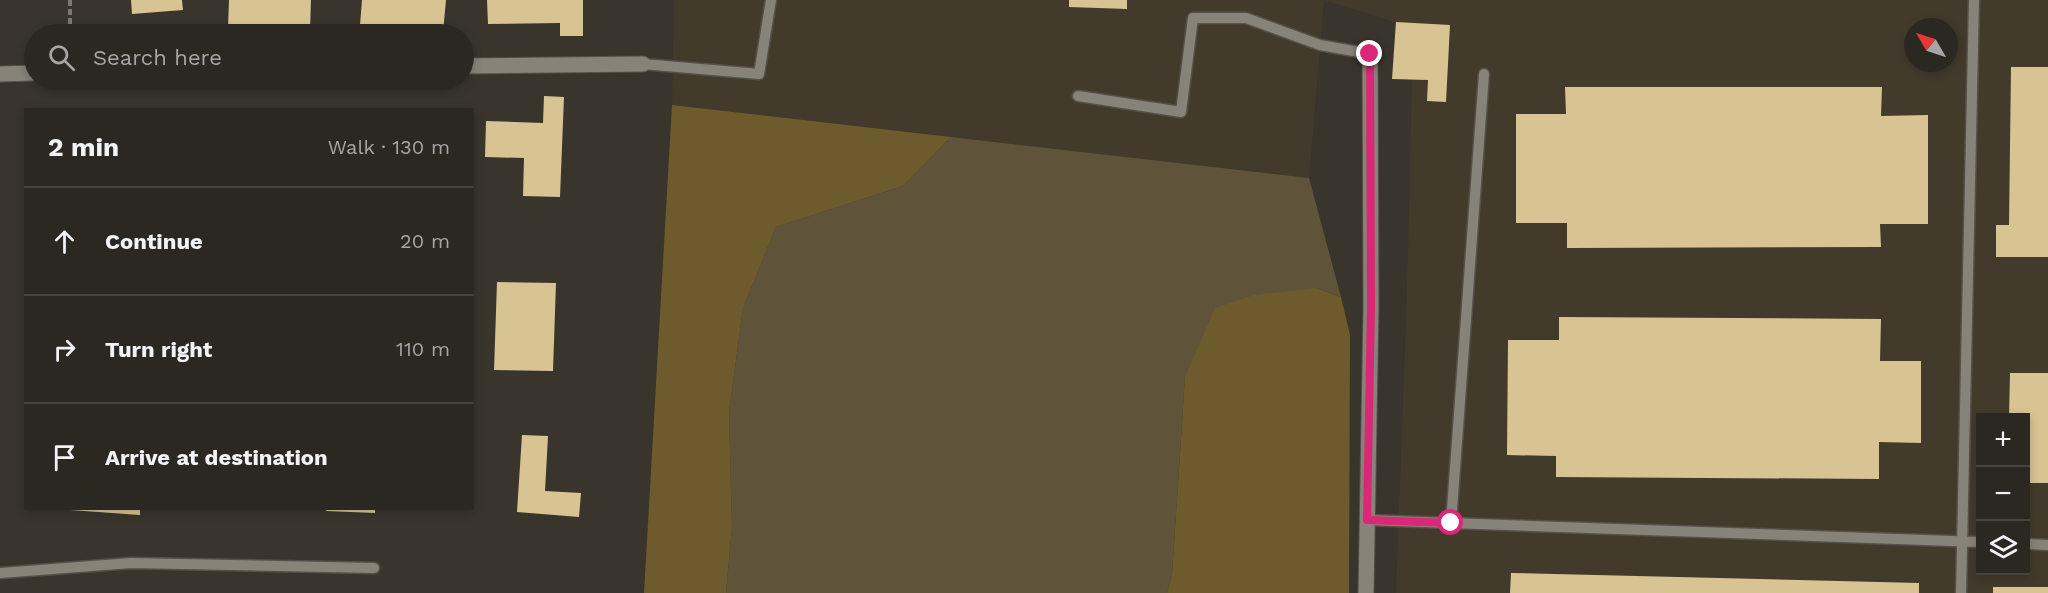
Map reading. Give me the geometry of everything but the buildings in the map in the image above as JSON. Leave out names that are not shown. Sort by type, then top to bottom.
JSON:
[{"type":"street","points":[[1365,593],[1371,307],[1370,54]]},
{"type":"street","points":[[474,66],[643,64]]},
{"type":"street","points":[[0,74],[24,73]]},
{"type":"lane","points":[[643,64],[759,74],[771,0]]},
{"type":"lane","points":[[1961,593],[1974,0]]},
{"type":"lane","points":[[1078,96],[1181,112],[1193,18],[1246,18],[1320,45],[1370,54]]},
{"type":"lane","points":[[1451,523],[1484,74]]},
{"type":"lane","points":[[1367,520],[1976,542]]},
{"type":"lane","points":[[2030,544],[2048,545]]},
{"type":"lane","points":[[0,573],[131,564],[374,568]]},
{"type":"path","points":[[70,0],[70,24]]},
{"type":"shaded area","points":[[674,0],[1324,0],[1309,178],[672,105]]},
{"type":"shaded area","points":[[1324,0],[2048,0],[2048,593],[1396,593],[1412,80],[1392,79],[1395,22]]},
{"type":"shaded area","points":[[672,105],[951,137],[903,186],[776,227],[743,308],[729,412],[732,527],[726,593],[644,593]]},
{"type":"shaded area","points":[[951,137],[1309,178],[1341,297],[1316,288],[1185,377],[1172,575],[1167,593],[726,593],[732,527],[729,412],[743,308],[776,227],[903,186]]},
{"type":"shaded area","points":[[1316,288],[1341,297],[1350,335],[1349,593],[1167,593],[1172,575],[1185,377],[1215,308],[1254,295]]},
{"type":"route","points":[[1370,54],[1371,307],[1367,520],[1451,523]]}]
